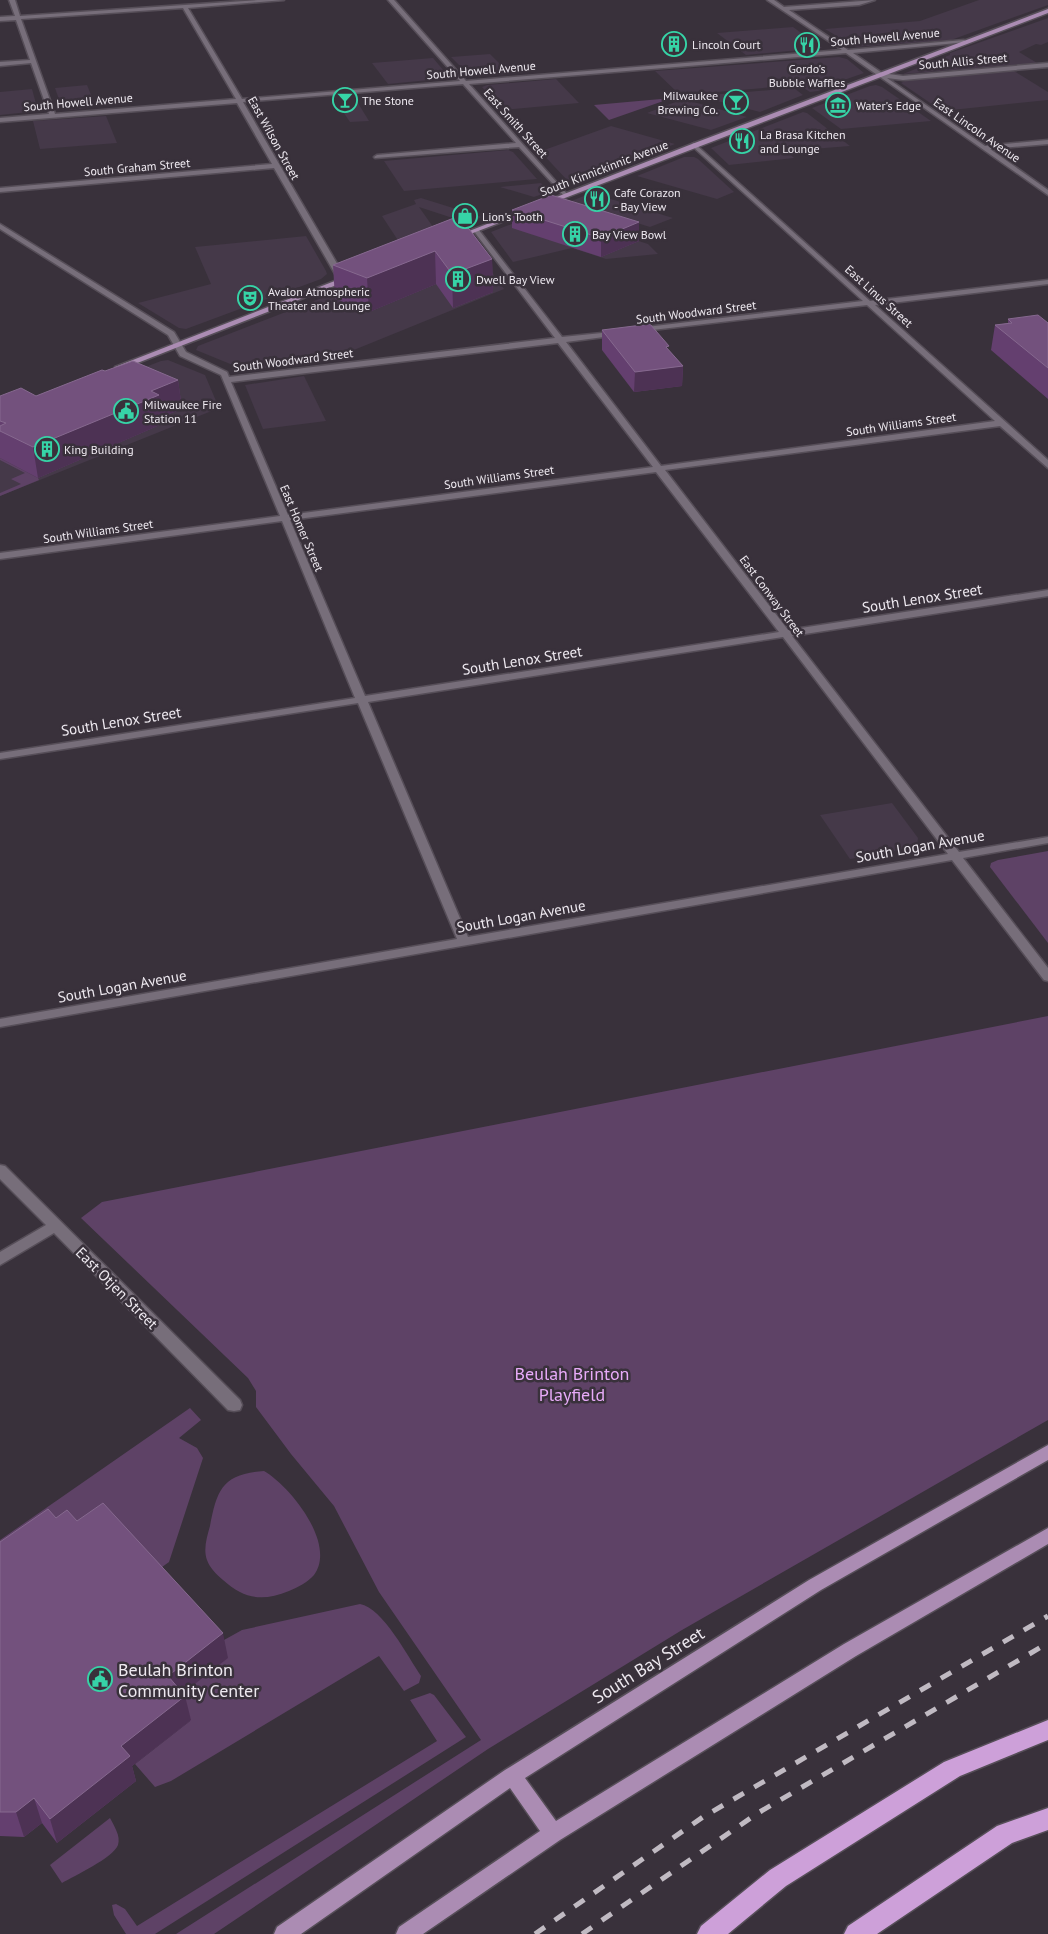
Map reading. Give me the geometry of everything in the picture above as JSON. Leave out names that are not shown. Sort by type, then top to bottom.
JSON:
[{"type":"highway","points":[[709,1934],[778,1878],[952,1769],[1048,1730]]},
{"type":"highway","points":[[856,1934],[1005,1834],[1048,1819]]},
{"type":"main road","name":"South Kinnickinnic Avenue","points":[[449,240],[565,194],[1048,11]]},
{"type":"main road","points":[[106,371],[352,277]]},
{"type":"main road","name":"South Bay Street","points":[[284,1934],[512,1776],[815,1585],[1048,1452]]},
{"type":"main road","points":[[406,1934],[553,1833],[850,1650],[1048,1535]]},
{"type":"main road","points":[[512,1776],[553,1833]]},
{"type":"street","points":[[12,0],[53,116]]},
{"type":"street","points":[[0,20],[281,0]]},
{"type":"street","name":"East Smith Street","points":[[391,0],[565,194]]},
{"type":"street","name":"East Lincoln Avenue","points":[[770,0],[881,75],[890,84],[1048,193]]},
{"type":"street","points":[[782,9],[859,3],[872,0]]},
{"type":"street","name":"East Wilson Street","points":[[185,7],[343,281]]},
{"type":"street","name":"South Howell Avenue","points":[[0,120],[964,42]]},
{"type":"street","points":[[0,64],[33,61]]},
{"type":"street","name":"South Allis Street","points":[[881,75],[904,78],[1048,65]]},
{"type":"street","points":[[984,148],[1048,142]]},
{"type":"street","points":[[377,157],[520,145]]},
{"type":"street","name":"East Linus Street","points":[[694,145],[1048,465]]},
{"type":"street","name":"South Graham Street","points":[[0,190],[275,166]]},
{"type":"street","points":[[0,226],[171,334],[183,354],[224,374],[226,380]]},
{"type":"street","name":"East Conway Street","points":[[476,230],[1048,977]]},
{"type":"street","name":"South Woodward Street","points":[[226,380],[1048,282]]},
{"type":"street","name":"East Homer Street","points":[[226,380],[464,942]]},
{"type":"street","name":"South Williams Street","points":[[0,556],[1002,423]]},
{"type":"street","name":"South Lenox Street","points":[[0,756],[1048,593]]},
{"type":"street","name":"South Logan Avenue","points":[[0,1023],[1048,840]]},
{"type":"street","name":"East Otjen Street","points":[[0,1170],[234,1405]]},
{"type":"street","points":[[0,1259],[55,1226]]},
{"type":"shaded area","points":[[979,0],[1048,0],[1048,5],[951,40],[855,47],[825,29],[920,21]]},
{"type":"shaded area","points":[[1048,18],[1048,42],[1041,45],[1036,44],[1019,52],[1037,63],[903,74],[950,55],[950,53]]},
{"type":"shaded area","points":[[793,27],[822,48],[746,55],[717,33]]},
{"type":"shaded area","points":[[490,54],[510,74],[470,76],[451,57]]},
{"type":"shaded area","points":[[839,57],[847,59],[864,73],[827,86],[827,88],[810,92],[799,85],[680,95],[655,71]]},
{"type":"shaded area","points":[[433,58],[450,78],[388,84],[372,63]]},
{"type":"shaded area","points":[[1014,71],[1048,92],[1048,100],[942,111],[901,83],[907,80]]},
{"type":"shaded area","points":[[556,79],[579,103],[502,110],[482,87],[487,85]]},
{"type":"shaded area","points":[[87,85],[96,107],[71,110],[62,108],[55,88]]},
{"type":"shaded area","points":[[870,86],[882,87],[931,121],[841,129],[812,108]]},
{"type":"shaded area","points":[[794,88],[803,95],[760,112],[698,96]]},
{"type":"shaded area","points":[[32,89],[38,111],[0,115],[0,92]]},
{"type":"shaded area","points":[[353,95],[369,121],[350,122],[333,97]]},
{"type":"shaded area","points":[[683,99],[747,117],[711,130],[647,113]]},
{"type":"shaded area","points":[[803,112],[807,113],[850,146],[787,151],[794,158],[729,165],[711,148]]},
{"type":"shaded area","points":[[106,116],[117,143],[40,149],[33,121]]},
{"type":"shaded area","points":[[611,126],[675,144],[574,182],[567,180],[539,150],[547,149]]},
{"type":"shaded area","points":[[508,150],[513,152],[537,179],[404,191],[384,161]]},
{"type":"shaded area","points":[[684,157],[698,159],[734,192],[717,199],[637,176]]},
{"type":"shaded area","points":[[541,183],[548,192],[534,197],[500,187]]},
{"type":"shaded area","points":[[591,193],[673,218],[650,227],[569,202]]},
{"type":"shaded area","points":[[421,198],[482,217],[468,223],[419,207],[438,234],[403,248],[382,216],[416,204],[414,200]]},
{"type":"shaded area","points":[[545,211],[648,244],[658,254],[606,259],[572,248],[513,262],[491,232]]},
{"type":"shaded area","points":[[306,236],[326,271],[327,274],[321,279],[186,329],[179,328],[138,303],[211,284],[195,247]]},
{"type":"shaded area","points":[[459,245],[474,248],[504,289],[344,354],[345,359],[245,370],[196,350],[198,346]]},
{"type":"shaded area","points":[[168,360],[205,375],[219,408],[0,496],[0,423],[161,361]]},
{"type":"shaded area","points":[[304,376],[326,421],[263,429],[245,385]]},
{"type":"shaded area","points":[[892,803],[918,838],[917,846],[850,859],[820,815]]},
{"type":"green space","points":[[672,98],[609,120],[594,105]]},
{"type":"green space","points":[[0,458],[39,480],[0,496],[0,493],[21,484],[11,479],[25,473],[0,460]]},
{"type":"green space","points":[[1048,851],[1048,943],[990,867],[991,863],[998,860]]},
{"type":"green space","name":"Beulah Brinton Playfield","points":[[1048,1016],[1048,1420],[682,1630],[488,1749],[214,1934],[176,1934],[481,1740],[379,1592],[334,1506],[291,1454],[256,1407],[256,1391],[248,1378],[81,1218],[102,1202]]},
{"type":"green space","points":[[190,1408],[201,1420],[179,1438],[197,1448],[203,1458],[169,1562],[151,1575],[0,1573],[0,1540]]},
{"type":"green space","points":[[264,1471],[286,1489],[307,1517],[315,1532],[320,1548],[320,1562],[314,1575],[289,1591],[270,1597],[254,1597],[238,1591],[220,1578],[208,1563],[205,1547],[216,1502],[224,1486],[239,1476]]},
{"type":"green space","points":[[360,1604],[369,1607],[377,1614],[394,1634],[421,1676],[419,1683],[404,1691],[379,1656],[171,1781],[155,1787],[135,1764],[190,1721],[173,1701],[227,1658],[215,1645],[242,1630]]},
{"type":"green space","points":[[430,1693],[434,1695],[466,1737],[155,1934],[126,1934],[114,1915],[112,1905],[116,1904],[125,1909],[137,1926],[437,1741],[410,1700]]},
{"type":"green space","points":[[110,1818],[119,1838],[115,1850],[101,1861],[62,1883],[50,1865]]},
{"type":"building","points":[[551,195],[639,222],[601,238],[512,210]]},
{"type":"building","points":[[459,216],[492,259],[452,274],[435,251],[367,278],[333,265]]},
{"type":"building","points":[[1038,315],[1048,323],[1048,368],[995,325],[1012,323],[1008,319]]},
{"type":"building","points":[[650,324],[669,346],[666,347],[683,366],[635,372],[602,330]]},
{"type":"building","points":[[133,361],[178,380],[151,391],[159,395],[33,447],[0,431],[0,426],[6,423],[0,421],[0,396],[21,388],[36,396],[102,370],[105,371]]},
{"type":"building","name":"Beulah Brinton Community Center","points":[[103,1503],[223,1633],[168,1676],[185,1696],[121,1746],[130,1756],[50,1819],[34,1798],[16,1812],[0,1812],[0,1542],[48,1509],[56,1518],[67,1510],[77,1521]]},
{"type":"railway","points":[[535,1934],[703,1817],[1048,1616]]},
{"type":"railway","points":[[582,1934],[758,1813],[1048,1643]]},
{"type":"place","name":"Lincoln Court","points":[[674,44]]},
{"type":"place","name":"Gordo's Bubble Waffles","points":[[807,45]]},
{"type":"place","name":"The Stone","points":[[345,100]]},
{"type":"place","name":"Milwaukee Brewing Co.","points":[[736,102]]},
{"type":"place","name":"Water's Edge","points":[[838,105]]},
{"type":"place","name":"La Brasa Kitchen and Lounge","points":[[742,141]]},
{"type":"place","name":"Cafe Corazon - Bay View","points":[[597,199]]},
{"type":"place","name":"Lion's Tooth","points":[[465,216]]},
{"type":"place","name":"Bay View Bowl","points":[[575,234]]},
{"type":"place","name":"Dwell Bay View","points":[[458,279]]},
{"type":"place","name":"Avalon Atmospheric Theater and Lounge","points":[[250,298]]},
{"type":"place","name":"Milwaukee Fire Station 11","points":[[126,411]]},
{"type":"place","name":"King Building","points":[[47,449]]},
{"type":"place","name":"Beulah Brinton Community Center","points":[[100,1679]]}]
